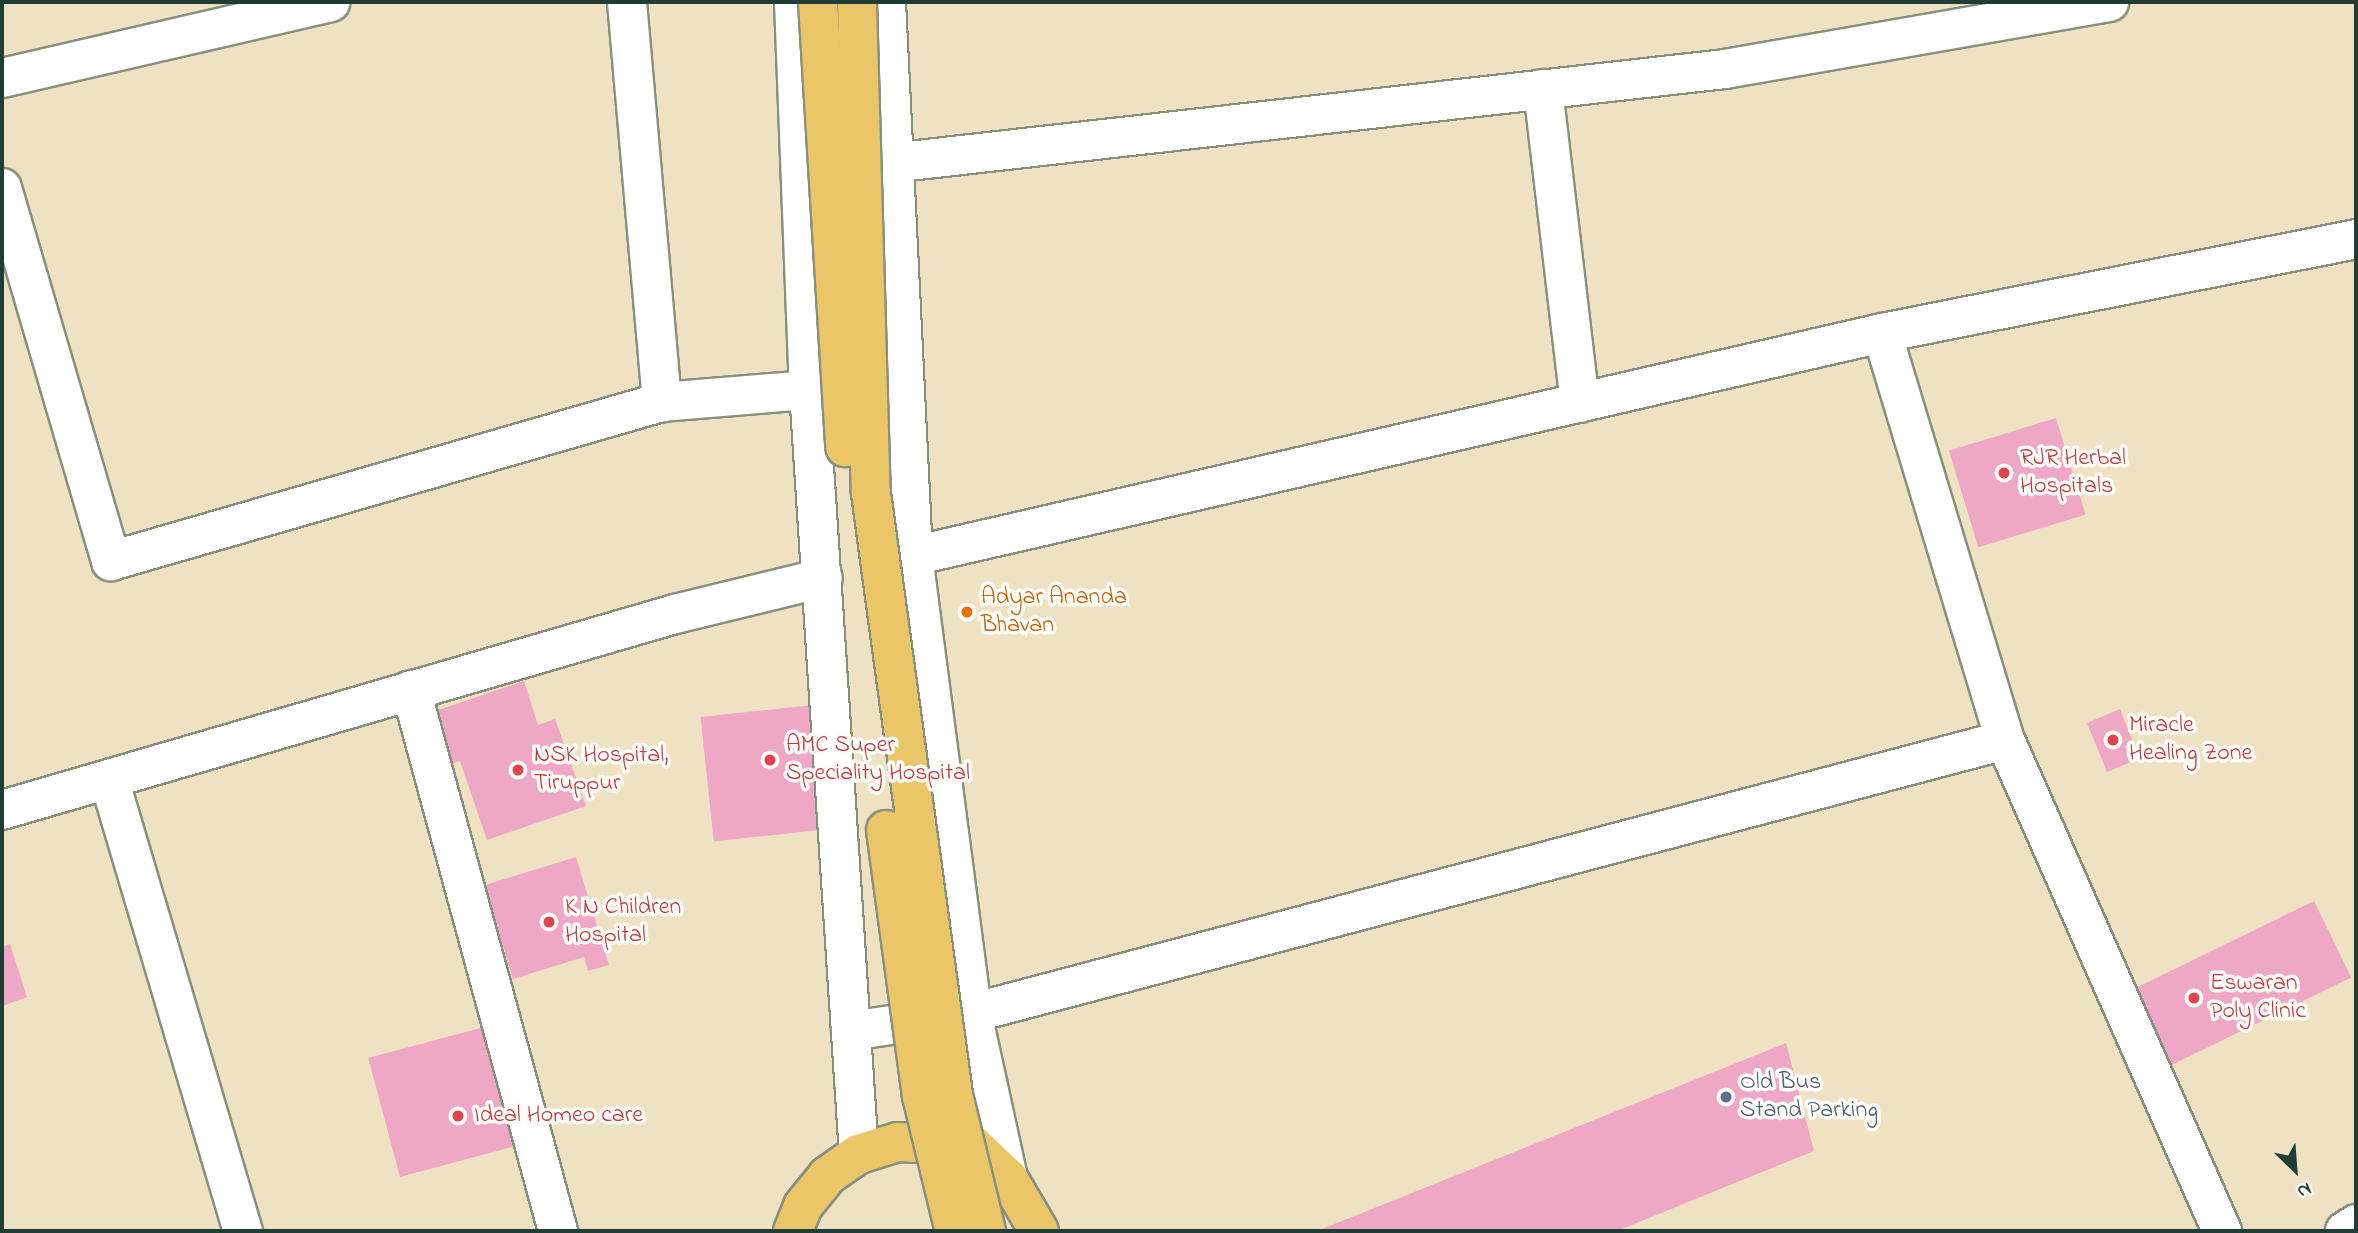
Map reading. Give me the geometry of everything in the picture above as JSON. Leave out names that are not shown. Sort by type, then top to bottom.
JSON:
[{"type":"main road","points":[[818,2],[852,542],[922,1096],[955,1231]]},
{"type":"main road","points":[[857,2],[871,493],[953,1095],[986,1231]]},
{"type":"main road","points":[[793,1231],[803,1206],[827,1176],[859,1154],[898,1142],[974,1146],[1008,1178],[1039,1231]]},
{"type":"street","points":[[2,78],[330,2]]},
{"type":"street","points":[[627,2],[662,402]]},
{"type":"street","points":[[794,2],[809,390],[824,578],[859,1154]]},
{"type":"street","points":[[886,2],[891,163],[913,556],[972,1013],[1008,1178]]},
{"type":"street","points":[[891,163],[1725,69],[2109,2]]},
{"type":"street","points":[[1544,89],[1580,403]]},
{"type":"street","points":[[2,188],[111,561],[662,402],[809,390]]},
{"type":"street","points":[[913,556],[1882,333],[2356,239]]},
{"type":"street","points":[[1882,333],[2005,740],[2222,1231]]},
{"type":"street","points":[[2,810],[411,690],[824,578]]},
{"type":"street","points":[[411,690],[558,1231]]},
{"type":"street","points":[[851,1031],[972,1013],[2005,740]]},
{"type":"street","points":[[109,779],[243,1231]]},
{"type":"street","points":[[2345,1231],[2356,1224]]},
{"type":"building","points":[[2056,418],[2086,515],[1978,547],[1949,451]]},
{"type":"building","points":[[524,681],[538,725],[555,719],[586,806],[487,840],[460,761],[441,767],[423,715]]},
{"type":"building","points":[[814,705],[827,829],[714,841],[701,717]]},
{"type":"building","points":[[2120,709],[2133,742],[2125,746],[2131,762],[2107,772],[2087,723]]},
{"type":"building","points":[[576,857],[609,965],[588,971],[584,957],[513,979],[485,885]]},
{"type":"building","points":[[2314,901],[2351,977],[2164,1069],[2127,992]]},
{"type":"building","points":[[10,944],[27,997],[2,1006],[2,947]]},
{"type":"building","points":[[488,1026],[520,1145],[400,1177],[368,1058]]},
{"type":"building","name":"Old Bus Stand Parking","points":[[1786,1043],[1814,1151],[1617,1231],[1317,1231]]},
{"type":"place","name":"RJR Herbal Hospitals","points":[[2004,473]]},
{"type":"place","name":"Adyar Ananda Bhavan","points":[[967,612]]},
{"type":"place","name":"Miracle Healing Zone","points":[[2113,740]]},
{"type":"place","name":"AMC Super Speciality Hospital","points":[[770,760]]},
{"type":"place","name":"NSK Hospital, Tiruppur","points":[[518,770]]},
{"type":"place","name":"K N Children Hospital","points":[[549,922]]},
{"type":"place","name":"Eswaran Poly Clinic","points":[[2194,998]]},
{"type":"place","name":"Old Bus Stand Parking","points":[[1726,1097]]},
{"type":"place","name":"Ideal Homeo care","points":[[458,1116]]}]
